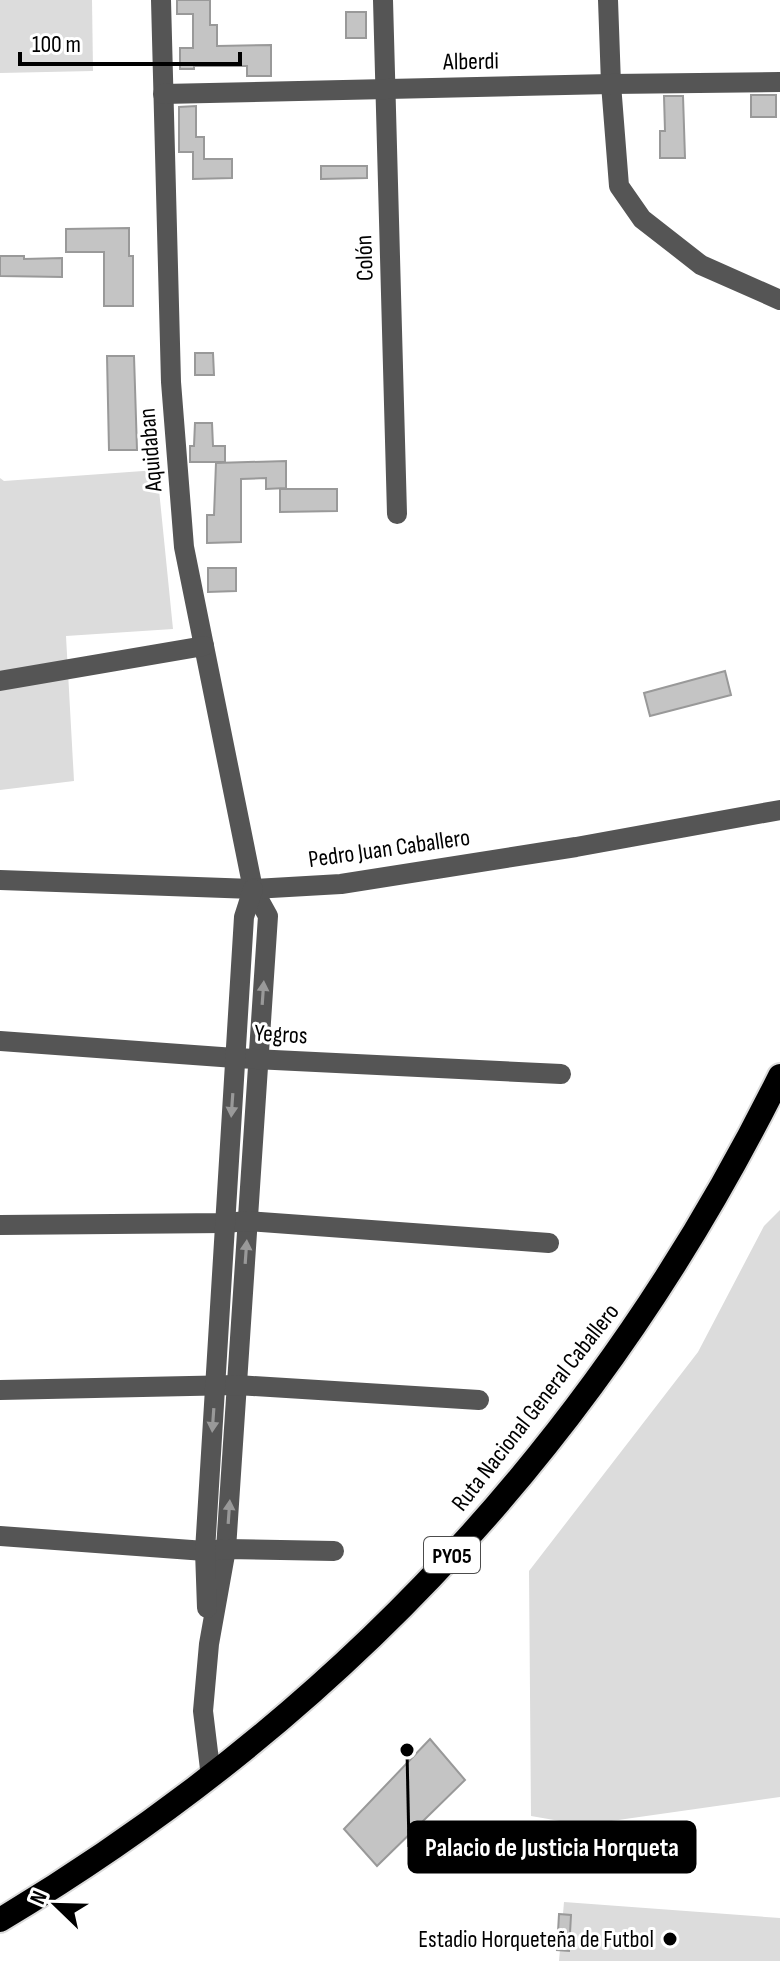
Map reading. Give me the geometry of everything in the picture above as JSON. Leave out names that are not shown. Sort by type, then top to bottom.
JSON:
[{"type":"highway","name":"Ruta Nacional General Caballero","points":[[0,1920],[141,1829],[211,1777],[356,1653],[452,1556],[571,1414],[620,1347],[718,1193],[780,1076]]},
{"type":"street","name":"Aquidaban","points":[[161,0],[171,382],[184,547],[253,889],[268,916],[226,1549],[209,1644]]},
{"type":"street","name":"Colón","points":[[383,0],[397,514]]},
{"type":"street","points":[[608,0],[619,186],[642,219],[701,265],[780,300]]},
{"type":"street","name":"Alberdi","points":[[163,94],[780,82]]},
{"type":"street","points":[[0,681],[204,646]]},
{"type":"street","name":"Pedro Juan Caballero","points":[[0,880],[253,889],[341,884],[576,847],[780,810]]},
{"type":"street","points":[[211,1777],[203,1711],[209,1644],[205,1551],[244,917],[253,889]]},
{"type":"street","name":"Yegros","points":[[0,1041],[235,1058],[561,1074]]},
{"type":"street","points":[[0,1225],[248,1221],[549,1243]]},
{"type":"street","points":[[0,1390],[237,1385],[479,1400]]},
{"type":"street","points":[[0,1536],[205,1551],[334,1551]]},
{"type":"shaded area","points":[[0,0],[92,0],[93,71],[0,73]]},
{"type":"shaded area","points":[[157,470],[173,629],[66,636],[74,781],[0,790],[0,478],[4,481]]},
{"type":"shaded area","points":[[780,1210],[780,1797],[583,1825],[531,1816],[529,1571],[698,1352],[764,1226]]},
{"type":"shaded area","name":"Estadio Horqueteña de Futbol","points":[[564,1902],[780,1918],[780,1961],[559,1961]]},
{"type":"building","points":[[177,0],[210,0],[210,25],[217,25],[217,46],[271,45],[271,76],[247,76],[247,66],[180,69],[180,48],[193,48],[193,14],[177,14]]},
{"type":"building","points":[[346,12],[366,12],[366,38],[346,38]]},
{"type":"building","points":[[751,95],[776,95],[776,117],[751,117]]},
{"type":"building","points":[[664,96],[683,96],[685,158],[660,158],[660,131],[665,131]]},
{"type":"building","points":[[196,106],[196,137],[204,137],[204,159],[232,159],[232,178],[193,179],[193,152],[179,152],[179,107]]},
{"type":"building","points":[[321,166],[367,166],[367,178],[321,179]]},
{"type":"building","points":[[129,228],[129,256],[133,256],[133,306],[104,306],[104,252],[66,252],[66,229]]},
{"type":"building","points":[[0,256],[62,258],[62,277],[0,276]]},
{"type":"building","points":[[195,353],[213,353],[214,375],[195,375]]},
{"type":"building","points":[[107,356],[134,356],[137,450],[109,450]]},
{"type":"building","points":[[195,423],[212,423],[213,446],[225,446],[225,462],[190,462]]},
{"type":"building","points":[[286,461],[286,488],[266,489],[266,478],[241,479],[241,542],[207,543],[207,515],[214,515],[216,463]]},
{"type":"building","points":[[280,489],[337,489],[337,511],[280,512]]},
{"type":"building","points":[[208,568],[236,568],[236,591],[208,592]]},
{"type":"building","points":[[725,671],[731,695],[650,716],[644,693]]},
{"type":"building","points":[[430,1739],[465,1780],[377,1866],[344,1829]]},
{"type":"building","points":[[559,1914],[571,1915],[569,1951],[557,1950]]},
{"type":"place","name":"Palacio de Justicia Horqueta","points":[[407,1750]]},
{"type":"place","name":"Estadio Horqueteña de Futbol","points":[[670,1939]]}]
